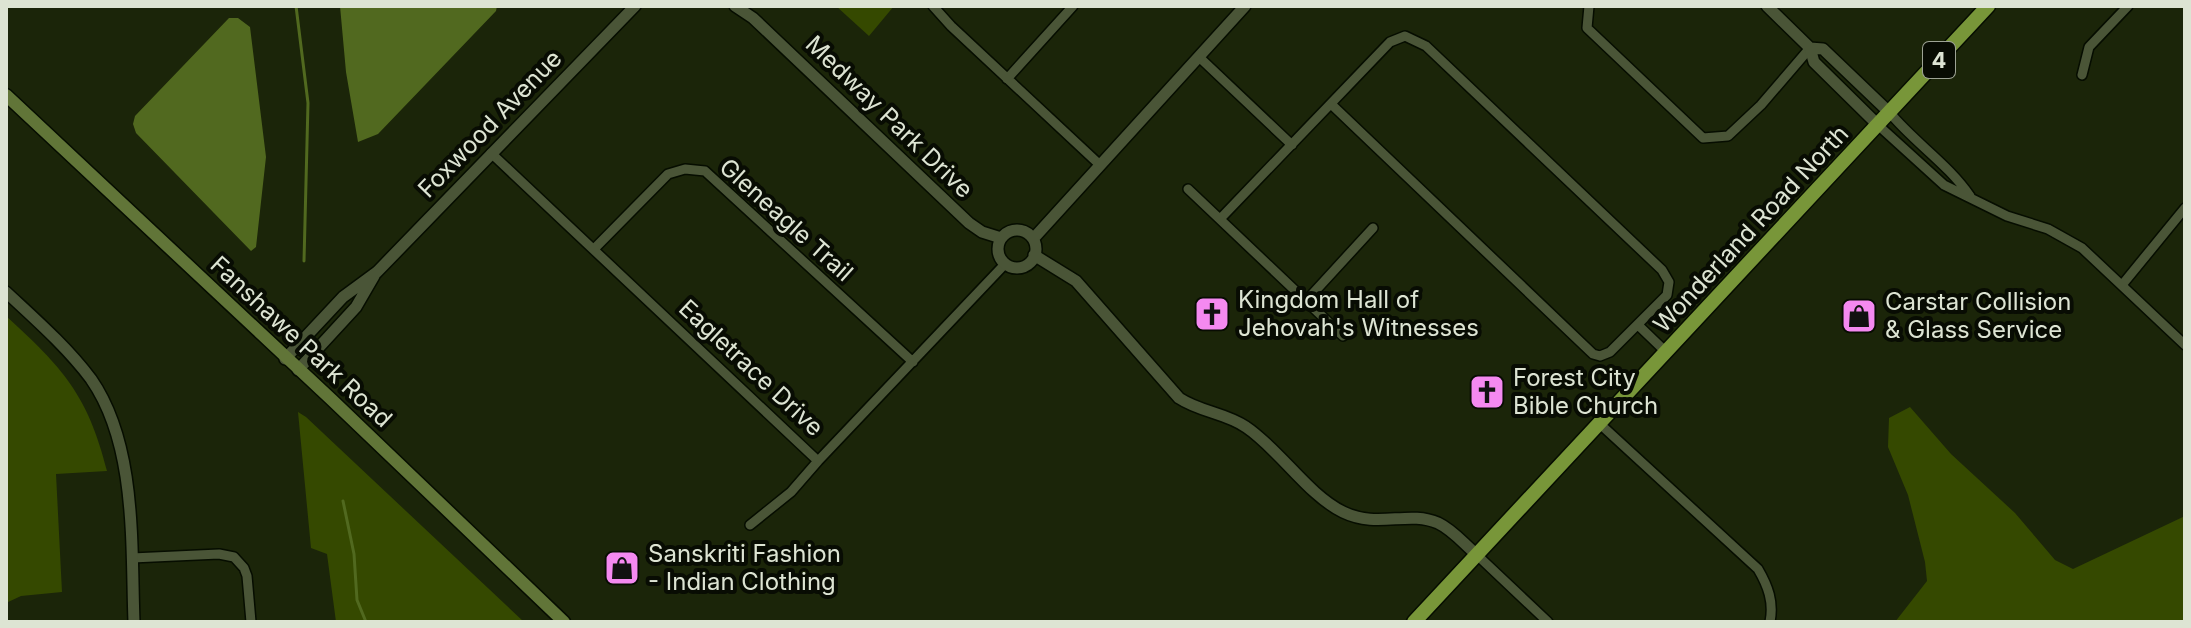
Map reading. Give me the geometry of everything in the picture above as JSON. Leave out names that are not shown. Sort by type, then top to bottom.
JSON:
[{"type":"main road","name":"Wonderland Road North","points":[[1414,622],[1988,6]]},
{"type":"main road","name":"Fanshawe Park Road","points":[[6,95],[564,622]]},
{"type":"street","name":"Foxwood Avenue","points":[[285,359],[343,297],[377,272],[635,6]]},
{"type":"street","name":"Medway Park Drive","points":[[735,6],[751,12],[969,223],[982,232],[1001,238]]},
{"type":"street","points":[[933,6],[1100,165]]},
{"type":"street","points":[[1007,79],[1073,6]]},
{"type":"street","points":[[1033,239],[1245,6]]},
{"type":"street","points":[[1589,6],[1587,28],[1703,138],[1728,136],[1761,105],[1810,48]]},
{"type":"street","points":[[1767,6],[1810,48],[1814,62],[1944,185],[2007,216],[2048,229],[2082,248],[2185,345]]},
{"type":"street","points":[[2082,75],[2089,47],[2128,6]]},
{"type":"street","points":[[1220,219],[1331,104],[1398,36],[1411,37],[1426,46],[1662,270],[1669,282],[1667,295],[1610,352],[1600,356],[1593,354],[1331,104]]},
{"type":"street","points":[[1810,48],[1823,49],[1901,127],[1955,175],[1970,196]]},
{"type":"street","points":[[1199,57],[1292,145]]},
{"type":"street","name":"Eagletrace Drive","points":[[491,153],[818,461],[1005,264]]},
{"type":"street","name":"Gleneagle Trail","points":[[594,249],[668,174],[685,169],[705,171],[913,362]]},
{"type":"street","points":[[1188,189],[1343,336]]},
{"type":"street","points":[[2122,285],[2185,208]]},
{"type":"street","points":[[1306,301],[1373,228]]},
{"type":"street","points":[[1014,230],[1021,230],[1033,239],[1036,246],[1034,255],[1026,265],[1019,268],[1005,264],[998,252],[1001,238],[1014,230]]},
{"type":"street","points":[[1034,255],[1076,281],[1179,398],[1192,407],[1249,429],[1332,506],[1372,520],[1415,518],[1437,522],[1548,622]]},
{"type":"street","name":"Foxwood Avenue","points":[[298,370],[356,307],[377,272]]},
{"type":"street","points":[[6,292],[56,339],[91,380],[112,418],[125,476],[134,622]]},
{"type":"street","points":[[1638,325],[1666,352]]},
{"type":"street","points":[[1600,424],[1758,569],[1768,586],[1772,611],[1770,622]]},
{"type":"street","points":[[750,525],[791,492],[818,461]]},
{"type":"street","points":[[132,558],[219,554],[234,557],[247,576],[251,622]]},
{"type":"shaded area","points":[[340,6],[497,6],[496,11],[378,134],[358,142],[346,72]]},
{"type":"shaded area","points":[[836,6],[894,6],[869,36]]},
{"type":"shaded area","points":[[229,18],[238,18],[250,27],[266,157],[256,247],[251,251],[136,133],[133,124],[135,116]]},
{"type":"shaded area","points":[[6,316],[43,351],[71,384],[91,422],[107,471],[56,474],[62,592],[21,596],[6,603]]},
{"type":"shaded area","points":[[1910,407],[1951,454],[2015,513],[2055,560],[2073,569],[2185,516],[2185,622],[1895,622],[1927,581],[1908,495],[1888,447],[1889,418]]},
{"type":"shaded area","points":[[298,412],[524,622],[336,622],[327,554],[311,548]]},
{"type":"waterway","points":[[296,6],[308,103],[304,261]]},
{"type":"waterway","points":[[343,501],[354,554],[357,600],[366,622]]},
{"type":"place","name":"Kingdom Hall of Jehovah's Witnesses","points":[[1212,314]]},
{"type":"place","name":"Carstar Collision & Glass Service","points":[[1859,316]]},
{"type":"place","name":"Forest City Bible Church","points":[[1487,392]]},
{"type":"place","name":"Sanskriti Fashion - Indian Clothing","points":[[622,568]]}]
